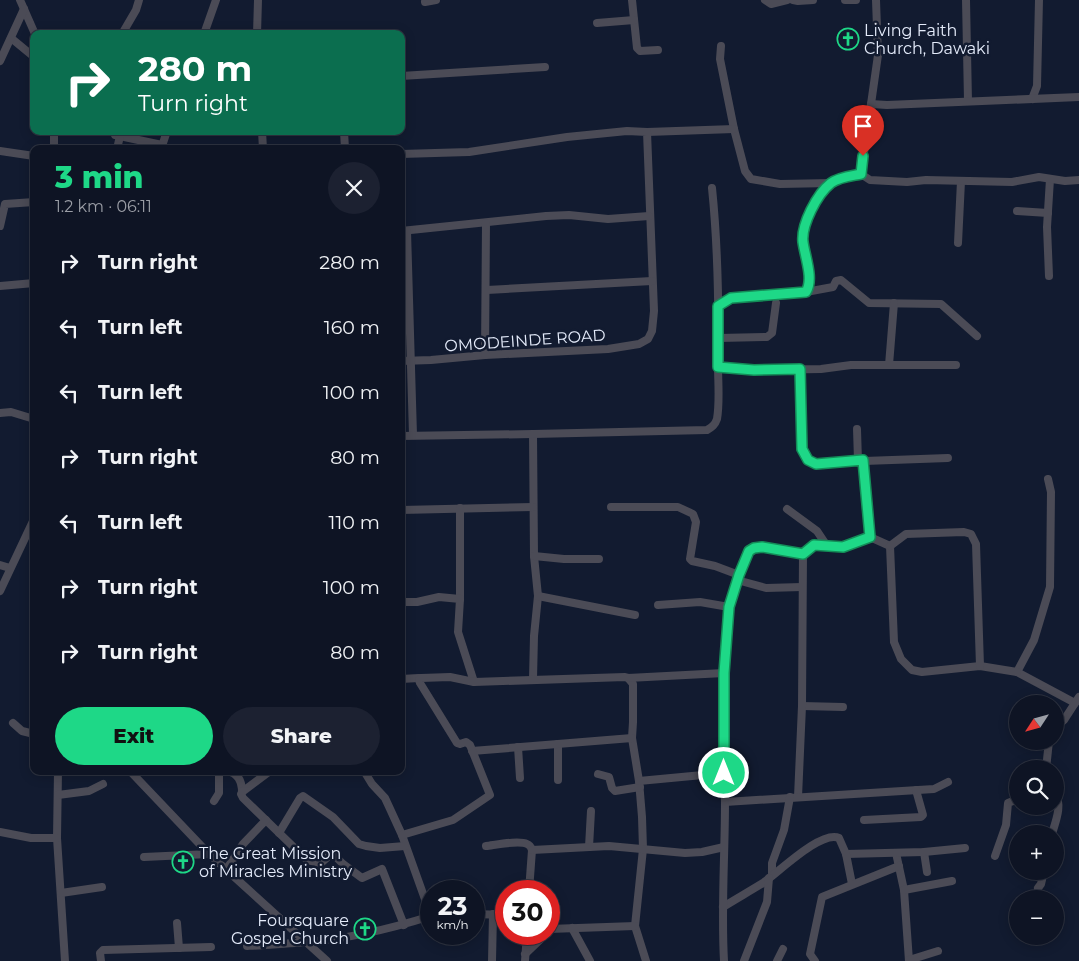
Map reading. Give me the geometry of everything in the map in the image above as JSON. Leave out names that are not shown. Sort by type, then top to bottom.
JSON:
[{"type":"street","points":[[20,0],[34,30]]},
{"type":"street","points":[[124,30],[136,10],[139,0]]},
{"type":"street","points":[[205,30],[216,0]]},
{"type":"street","points":[[257,30],[258,0]]},
{"type":"street","points":[[425,2],[436,0]]},
{"type":"street","points":[[632,0],[637,48],[640,51],[658,50]]},
{"type":"street","points":[[765,0],[771,4],[787,0]]},
{"type":"street","points":[[793,0],[798,2],[813,0]]},
{"type":"street","points":[[845,0],[856,0]]},
{"type":"street","points":[[861,174],[879,48],[876,0]]},
{"type":"street","points":[[966,0],[968,101]]},
{"type":"street","points":[[1032,99],[1037,86],[1039,0]]},
{"type":"street","points":[[0,61],[3,45],[11,38],[24,9]]},
{"type":"street","points":[[597,23],[634,20]]},
{"type":"street","points":[[16,25],[27,26],[32,30]]},
{"type":"street","points":[[11,38],[30,54]]},
{"type":"street","points":[[721,46],[720,59],[734,129],[745,171],[751,179],[780,184],[831,183],[861,174],[868,179],[907,182],[926,180],[1012,182],[1033,177],[1064,181],[1079,180]]},
{"type":"street","points":[[405,76],[545,67]]},
{"type":"street","points":[[871,104],[887,105],[1079,97]]},
{"type":"street","points":[[405,154],[470,152],[567,137],[628,131],[734,129]]},
{"type":"street","points":[[487,290],[652,281],[649,216],[651,200],[647,132]]},
{"type":"street","points":[[130,135],[156,145]]},
{"type":"street","points":[[0,151],[30,155]]},
{"type":"street","points":[[1049,276],[1048,213],[1050,179]]},
{"type":"street","points":[[958,243],[961,181]]},
{"type":"street","points":[[806,292],[808,288],[808,275],[803,234],[816,201],[831,183]]},
{"type":"street","points":[[405,436],[707,430],[713,427],[717,420],[719,338],[715,216],[712,188]]},
{"type":"street","points":[[0,226],[6,204],[30,202]]},
{"type":"street","points":[[1017,211],[1048,213]]},
{"type":"street","points":[[405,231],[546,216],[569,215],[608,219],[649,216]]},
{"type":"street","points":[[485,355],[487,290],[486,223]]},
{"type":"street","points":[[718,306],[731,298],[806,292],[833,287],[836,281],[841,280],[866,302],[941,304],[976,336]]},
{"type":"street","name":"OMODEINDE ROAD","points":[[405,361],[608,349],[639,344],[648,339],[652,331],[654,311],[652,281]]},
{"type":"street","points":[[0,286],[30,283]]},
{"type":"street","points":[[405,299],[411,361],[413,435]]},
{"type":"street","points":[[719,338],[766,337],[772,333],[776,303]]},
{"type":"street","points":[[889,365],[894,303]]},
{"type":"street","points":[[718,367],[754,370],[821,369],[851,365],[956,364]]},
{"type":"street","points":[[800,369],[802,449],[808,460],[816,464],[861,460],[948,458]]},
{"type":"street","points":[[0,413],[11,412],[30,418]]},
{"type":"street","points":[[857,429],[870,537]]},
{"type":"street","points":[[533,434],[534,556],[538,596],[534,636],[534,679]]},
{"type":"street","points":[[1017,672],[1034,640],[1050,587],[1051,492],[1048,480]]},
{"type":"street","points":[[405,510],[534,506]]},
{"type":"street","points":[[611,507],[678,507],[693,514],[696,522],[690,559],[692,561],[716,566],[738,578],[766,588],[802,587]]},
{"type":"street","points":[[460,508],[458,632],[474,682]]},
{"type":"street","points":[[786,509],[817,531],[827,546]]},
{"type":"street","points":[[0,591],[30,527]]},
{"type":"street","points":[[890,546],[906,534],[964,532],[971,534],[976,544],[980,666]]},
{"type":"street","points":[[744,961],[767,902],[772,863],[794,797],[802,706],[803,554],[814,545],[843,547],[870,537],[890,546]]},
{"type":"street","points":[[890,546],[894,642],[901,659],[912,670],[922,672],[980,666],[1017,672],[1077,700],[1064,720]]},
{"type":"street","points":[[724,961],[724,673],[729,607],[749,551],[762,547],[803,554]]},
{"type":"street","points":[[534,556],[564,559],[599,559]]},
{"type":"street","points":[[0,565],[10,568]]},
{"type":"street","points":[[538,596],[634,615]]},
{"type":"street","points":[[405,602],[417,602],[439,597],[460,599]]},
{"type":"street","points":[[658,604],[700,602],[729,607]]},
{"type":"street","points":[[405,678],[450,677],[474,682],[628,678],[724,673]]},
{"type":"street","points":[[402,836],[453,820],[490,795],[468,743],[457,743],[419,678]]},
{"type":"street","points":[[628,678],[632,684],[632,738],[640,784],[643,849],[635,926],[646,961]]},
{"type":"street","points":[[802,706],[843,707]]},
{"type":"street","points":[[13,723],[22,730],[30,733]]},
{"type":"street","points":[[472,751],[632,738]]},
{"type":"street","points":[[558,744],[558,780]]},
{"type":"street","points":[[518,747],[520,778]]},
{"type":"street","points":[[598,774],[609,777],[612,788],[615,791],[640,784],[724,773]]},
{"type":"street","points":[[58,775],[57,838],[65,961]]},
{"type":"street","points":[[134,775],[209,854],[328,961]]},
{"type":"street","points":[[214,801],[219,793],[219,775]]},
{"type":"street","points":[[236,775],[242,784],[241,794],[243,798],[307,860],[321,864],[333,854],[362,878],[382,869],[404,925]]},
{"type":"street","points":[[242,792],[265,775]]},
{"type":"street","points":[[366,775],[384,798],[402,836],[420,886]]},
{"type":"street","points":[[725,802],[934,789],[948,782]]},
{"type":"street","points":[[58,795],[89,791],[103,784]]},
{"type":"street","points":[[864,820],[921,817],[923,815],[916,790]]},
{"type":"street","points":[[279,833],[303,796],[333,816],[359,844],[380,848],[405,846]]},
{"type":"street","points":[[995,856],[1006,825],[1009,803]]},
{"type":"street","points":[[589,846],[591,811]]},
{"type":"street","points":[[226,870],[243,844],[266,820]]},
{"type":"street","points":[[0,832],[31,838],[57,838]]},
{"type":"street","points":[[723,907],[771,876],[811,846],[831,837],[837,837],[840,840],[846,854],[852,884]]},
{"type":"street","points":[[486,846],[526,843],[532,850],[530,880]]},
{"type":"street","points":[[532,850],[609,846],[685,853],[702,852],[724,847]]},
{"type":"street","points":[[846,854],[924,852],[965,848]]},
{"type":"street","points":[[924,852],[927,872]]},
{"type":"street","points":[[896,853],[904,890],[909,961],[938,951]]},
{"type":"street","points":[[144,857],[209,854]]},
{"type":"street","points":[[815,961],[810,954],[821,899],[825,894],[899,866]]},
{"type":"street","points":[[1038,888],[1042,880]]},
{"type":"street","points":[[904,890],[952,881]]},
{"type":"street","points":[[61,893],[102,887]]},
{"type":"street","points":[[485,914],[493,914],[492,961]]},
{"type":"street","points":[[247,946],[306,942],[367,933],[420,920]]},
{"type":"street","points":[[177,923],[178,948]]},
{"type":"street","points":[[560,930],[635,926]]},
{"type":"street","points":[[572,928],[590,961]]},
{"type":"street","points":[[525,957],[536,945]]},
{"type":"street","points":[[101,961],[100,953],[103,950],[211,947]]},
{"type":"street","points":[[776,961],[783,949]]},
{"type":"place","name":"Living Faith Church, Dawaki","points":[[848,39]]},
{"type":"place","name":"The Great Mission of Miracles Ministry","points":[[183,862]]},
{"type":"place","name":"Foursquare Gospel Church","points":[[365,929]]},
{"type":"route","points":[[724,773],[724,673],[729,607],[749,551],[762,547],[803,554],[814,545],[843,547],[870,537],[863,460],[816,464],[812,463],[804,455],[802,449],[800,369],[738,370],[718,367],[718,306],[731,298],[806,292],[808,288],[808,275],[803,234],[807,220],[816,201],[831,183],[861,174],[863,156]]}]
